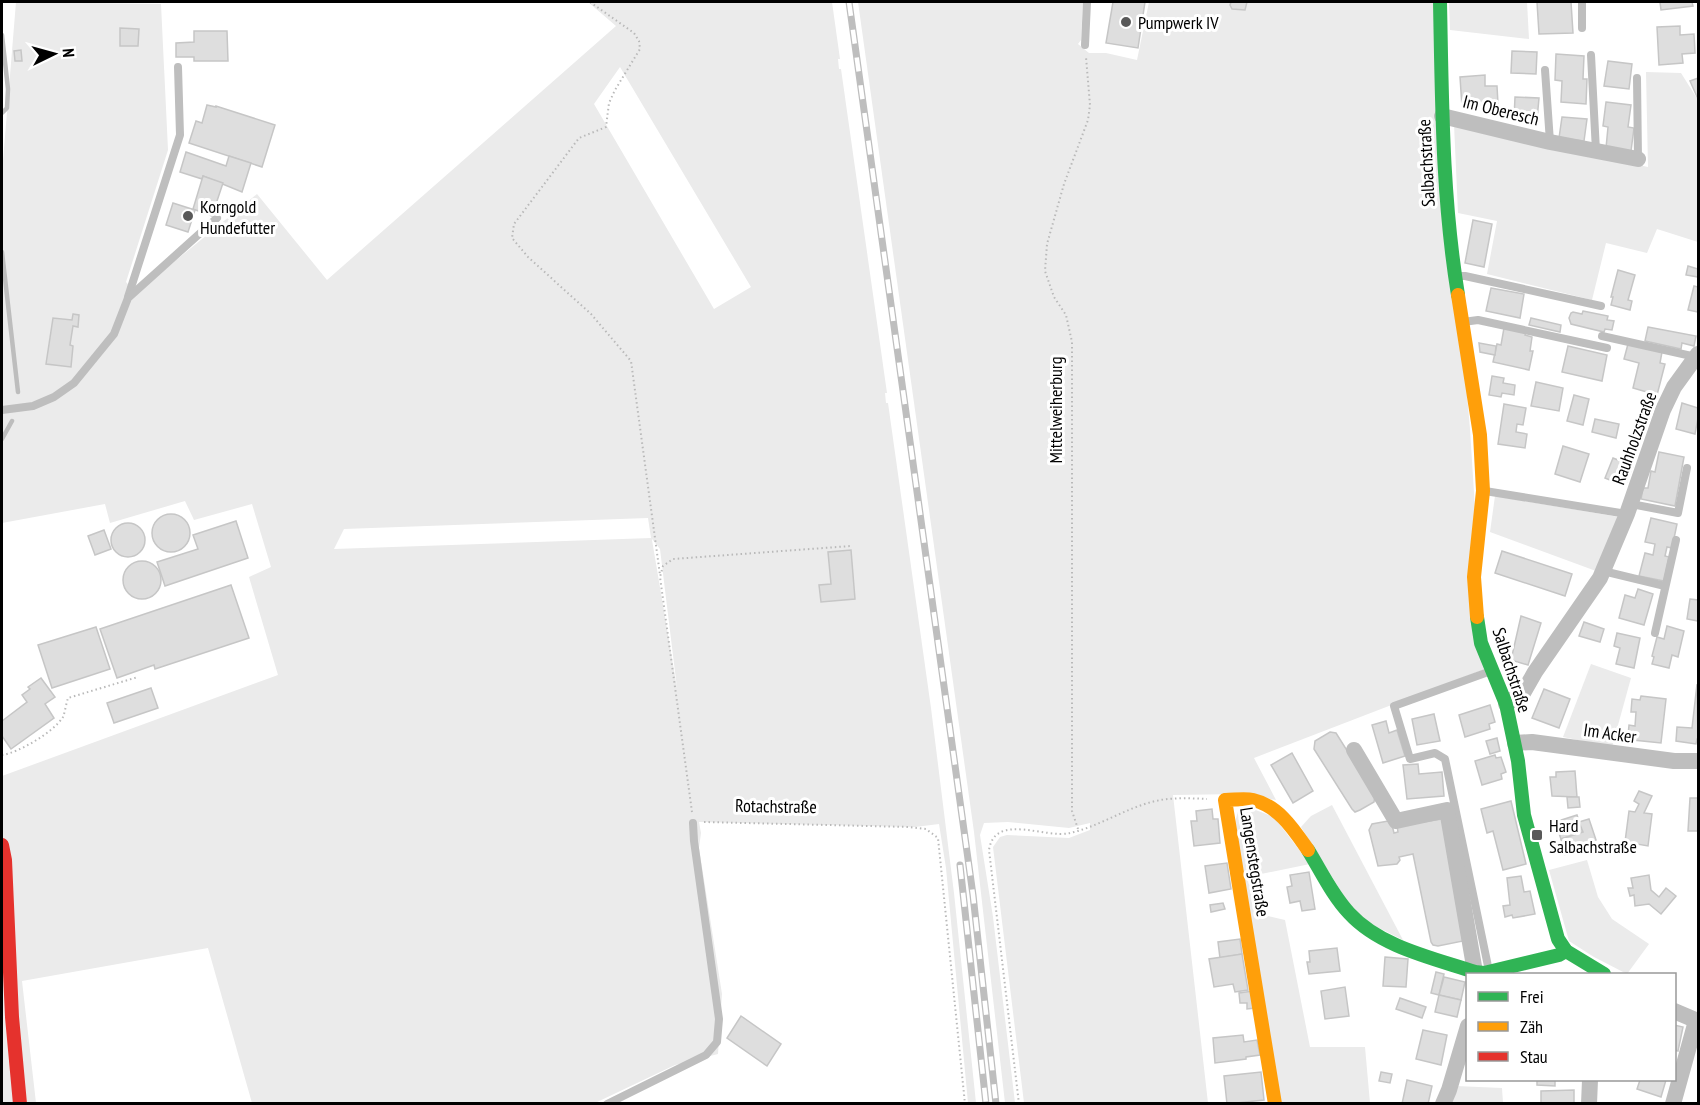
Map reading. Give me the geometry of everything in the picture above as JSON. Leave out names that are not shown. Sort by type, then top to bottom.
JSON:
[{"type":"street","name":"Salbachstraße","points":[[1440,2],[1443,163],[1449,239],[1480,435],[1483,491],[1474,577],[1476,608],[1481,643],[1506,704],[1515,743],[1524,815],[1558,939],[1566,951]]},
{"type":"street","name":"Im Oberesch","points":[[1442,116],[1550,142],[1638,159]]},
{"type":"street","name":"Rauhholzstraße","points":[[1506,704],[1523,693],[1567,618],[1604,571],[1664,410],[1674,387],[1697,355]]},
{"type":"street","name":"Im Acker","points":[[1515,743],[1532,742],[1674,761],[1698,761]]},
{"type":"street","points":[[1354,750],[1396,821],[1447,810],[1483,973],[1559,956],[1566,951],[1600,973]]},
{"type":"street","name":"Langenstegstraße","points":[[1275,1104],[1225,800],[1254,801],[1278,813],[1297,834],[1347,912],[1362,926],[1393,942],[1483,973]]},
{"type":"street","points":[[2,845],[5,860],[12,1017],[20,1104]]},
{"type":"street","points":[[1673,1104],[1697,1021],[1676,1012]]},
{"type":"street","points":[[1443,1104],[1466,1030]]},
{"type":"street","points":[[1589,1104],[1590,1081]]},
{"type":"lane","points":[[1085,45],[1087,2]]},
{"type":"lane","points":[[1582,2],[1582,28]]},
{"type":"lane","points":[[1591,55],[1596,152]]},
{"type":"lane","points":[[2,410],[33,406],[54,397],[74,383],[114,334],[128,298],[180,135],[178,67]]},
{"type":"lane","name":"Im Oberesch","points":[[1545,70],[1550,142]]},
{"type":"lane","name":"Im Oberesch","points":[[1637,78],[1638,159]]},
{"type":"lane","points":[[128,298],[217,218]]},
{"type":"lane","points":[[1455,277],[1465,276],[1601,306]]},
{"type":"lane","points":[[1462,322],[1478,320],[1607,348]]},
{"type":"lane","name":"Rauhholzstraße","points":[[1602,336],[1697,355]]},
{"type":"lane","name":"Rauhholzstraße","points":[[1483,491],[1678,513],[1687,468]]},
{"type":"lane","points":[[1655,633],[1676,540]]},
{"type":"lane","points":[[1604,571],[1665,586]]},
{"type":"lane","points":[[1483,973],[1445,759],[1435,753],[1410,759],[1394,706],[1492,671]]},
{"type":"lane","points":[[607,1104],[706,1055],[717,1042],[719,1019],[693,823]]},
{"type":"path","points":[[590,2],[629,28],[639,41],[640,49],[612,97],[606,127],[579,138],[514,224],[512,238],[528,257],[591,314],[631,361],[693,823]]},
{"type":"path","name":"Mittelweiherburg","points":[[1078,829],[1072,812],[1072,342],[1066,315],[1054,297],[1045,271],[1047,244],[1061,194],[1088,120],[1090,105],[1085,45]]},
{"type":"path","points":[[660,577],[663,566],[672,559],[850,546]]},
{"type":"path","points":[[2,755],[17,751],[41,737],[62,718],[68,698],[138,677]]},
{"type":"path","points":[[1019,1104],[989,850],[994,836],[1004,830],[1069,834],[1147,803],[1175,798],[1225,800]]},
{"type":"path","name":"Rotachstraße","points":[[693,823],[756,822],[909,826],[926,829],[938,838],[965,1104]]},
{"type":"shaded area","points":[[16,2],[161,4],[168,150],[126,282],[136,293],[257,194],[327,280],[616,26],[588,2],[832,2],[840,59],[838,59],[839,69],[841,69],[887,393],[885,393],[886,403],[888,403],[931,708],[954,893],[976,1103],[968,1103],[946,868],[939,824],[915,827],[699,822],[701,833],[699,848],[722,994],[718,1054],[675,1065],[595,1103],[252,1103],[208,948],[22,981],[36,1103],[2,1103],[2,776],[278,675],[249,577],[271,567],[252,504],[194,520],[185,501],[110,523],[105,504],[2,523],[2,173]],"holes":[[[620,67],[751,287],[714,309],[594,104]],[[648,518],[651,538],[334,549],[344,529]],[[652,539],[660,549],[677,688]]]},
{"type":"shaded area","points":[[858,2],[1083,2],[1081,40],[1078,44],[1089,53],[1106,53],[1137,60],[1149,2],[1433,2],[1470,429],[1485,669],[1254,758],[1276,800],[1240,794],[1173,795],[1208,1103],[1024,1103],[993,847],[1000,837],[1007,835],[1069,838],[1090,830],[1090,823],[1069,828],[1008,822],[984,823],[980,835],[993,917],[1015,1103],[1005,1103],[974,832]]},
{"type":"shaded area","points":[[1449,2],[1527,2],[1529,39],[1450,30]]},
{"type":"shaded area","points":[[1646,72],[1681,73],[1698,100],[1698,242],[1657,229],[1647,253],[1606,243],[1592,300],[1487,274],[1497,221],[1458,213],[1454,124],[1648,167]]},
{"type":"shaded area","points":[[1495,496],[1619,517],[1596,571],[1490,532]]},
{"type":"shaded area","points":[[1591,664],[1631,678],[1612,747],[1563,737]]},
{"type":"shaded area","points":[[1240,804],[1274,817],[1310,864],[1256,875],[1260,914],[1285,920],[1310,1047],[1365,1047],[1370,1103],[1281,1103],[1234,826]]},
{"type":"shaded area","points":[[1332,805],[1403,940],[1357,917],[1301,827],[1311,816]]},
{"type":"shaded area","points":[[1587,860],[1598,897],[1612,919],[1649,944],[1628,973],[1594,957],[1569,941],[1549,870]]},
{"type":"shaded area","points":[[1456,1086],[1502,1088],[1503,1103],[1448,1104]]},
{"type":"building","name":"Pumpwerk IV","points":[[1113,2],[1145,2],[1138,48],[1106,43]]},
{"type":"building","points":[[1231,2],[1247,2],[1245,10],[1232,9]]},
{"type":"building","points":[[1537,2],[1571,2],[1573,33],[1539,34]]},
{"type":"building","points":[[1660,2],[1692,2],[1693,6],[1661,10]]},
{"type":"building","points":[[1680,26],[1680,35],[1694,34],[1695,53],[1682,54],[1683,63],[1659,65],[1657,27]]},
{"type":"building","points":[[120,28],[139,29],[138,46],[120,46]]},
{"type":"building","points":[[194,31],[227,31],[228,61],[194,61],[194,57],[176,57],[176,43],[194,42]]},
{"type":"building","points":[[21,50],[22,61],[15,61],[14,51]]},
{"type":"building","points":[[1512,51],[1537,52],[1536,74],[1511,73]]},
{"type":"building","points":[[1556,54],[1584,56],[1583,79],[1587,79],[1586,104],[1561,102],[1562,81],[1555,80]]},
{"type":"building","points":[[1608,61],[1632,64],[1629,89],[1604,86]]},
{"type":"building","points":[[1485,75],[1485,86],[1497,86],[1498,104],[1462,107],[1460,77]]},
{"type":"building","points":[[1698,78],[1698,99],[1690,81]]},
{"type":"building","points":[[1515,97],[1539,98],[1537,120],[1514,119]]},
{"type":"building","points":[[1606,102],[1631,105],[1628,127],[1634,128],[1631,151],[1606,148],[1608,127],[1603,126]]},
{"type":"building","points":[[207,105],[275,125],[262,167],[189,143],[196,121],[202,123]]},
{"type":"building","points":[[1562,117],[1587,119],[1584,141],[1559,138]]},
{"type":"building","points":[[186,152],[226,166],[229,156],[251,163],[242,192],[203,176],[202,179],[180,172]]},
{"type":"building","points":[[203,176],[223,183],[212,216],[193,209]]},
{"type":"building","points":[[173,203],[195,210],[188,232],[166,225]]},
{"type":"building","points":[[1473,220],[1492,224],[1484,267],[1465,263]]},
{"type":"building","points":[[1688,266],[1698,269],[1698,277],[1686,275]]},
{"type":"building","points":[[1618,270],[1635,275],[1628,300],[1632,301],[1630,310],[1611,305]]},
{"type":"building","points":[[1694,286],[1698,287],[1698,312],[1688,310]]},
{"type":"building","points":[[1491,288],[1524,294],[1520,318],[1486,311]]},
{"type":"building","points":[[1583,311],[1608,316],[1607,320],[1614,321],[1612,330],[1605,329],[1604,332],[1571,324],[1569,318],[1571,313],[1582,314]]},
{"type":"building","points":[[73,314],[79,315],[78,327],[73,326],[70,345],[73,346],[71,367],[46,364],[53,318],[72,320]]},
{"type":"building","points":[[1531,318],[1561,325],[1560,332],[1529,325]]},
{"type":"building","points":[[1648,327],[1696,336],[1694,346],[1682,343],[1681,349],[1645,341]]},
{"type":"building","points":[[1504,328],[1526,333],[1525,335],[1532,337],[1530,351],[1533,351],[1529,370],[1493,362],[1497,344],[1501,345]]},
{"type":"building","points":[[1479,343],[1496,346],[1495,355],[1480,352]]},
{"type":"building","points":[[1628,344],[1662,352],[1660,363],[1665,364],[1657,395],[1633,388],[1639,363],[1624,359]]},
{"type":"building","points":[[1568,346],[1607,355],[1602,381],[1562,372]]},
{"type":"building","points":[[1492,376],[1504,378],[1503,383],[1515,385],[1514,395],[1502,393],[1501,397],[1489,395]]},
{"type":"building","points":[[1536,382],[1563,388],[1559,411],[1531,406]]},
{"type":"building","points":[[1574,395],[1589,399],[1583,425],[1567,421]]},
{"type":"building","points":[[1682,403],[1698,408],[1695,434],[1676,429]]},
{"type":"building","points":[[1504,404],[1526,408],[1523,425],[1517,424],[1516,432],[1527,434],[1525,448],[1498,444]]},
{"type":"building","points":[[1595,419],[1619,424],[1616,438],[1592,432]]},
{"type":"building","points":[[1563,446],[1589,454],[1580,482],[1555,474]]},
{"type":"building","points":[[1659,452],[1684,457],[1675,506],[1641,499],[1643,488],[1648,488],[1651,471],[1655,472]]},
{"type":"building","points":[[1613,458],[1633,466],[1625,486],[1605,478]]},
{"type":"building","points":[[171,514],[178,515],[184,520],[189,526],[189,540],[184,546],[178,551],[171,552],[164,551],[158,546],[153,540],[152,533],[153,526],[158,520],[164,515]]},
{"type":"building","points":[[1651,518],[1677,524],[1672,548],[1667,547],[1665,556],[1669,557],[1664,581],[1639,576],[1645,553],[1653,555],[1655,544],[1645,542]]},
{"type":"building","points":[[236,521],[248,558],[165,586],[157,562],[198,549],[193,535]]},
{"type":"building","points":[[128,523],[140,528],[145,540],[140,552],[128,557],[116,552],[111,540],[116,528]]},
{"type":"building","points":[[104,530],[111,549],[95,555],[88,536]]},
{"type":"building","points":[[851,550],[855,599],[821,602],[819,585],[831,584],[828,552]]},
{"type":"building","points":[[1502,551],[1572,574],[1565,596],[1495,573]]},
{"type":"building","points":[[142,561],[155,567],[161,580],[155,593],[142,599],[129,593],[123,580],[129,567]]},
{"type":"building","points":[[231,585],[249,638],[155,669],[154,665],[117,678],[100,629]]},
{"type":"building","points":[[1638,589],[1653,594],[1644,625],[1619,618],[1625,595],[1635,598]]},
{"type":"building","points":[[1690,599],[1698,600],[1698,621],[1687,619]]},
{"type":"building","points":[[1521,616],[1541,623],[1528,665],[1511,660]]},
{"type":"building","points":[[1584,622],[1604,629],[1600,642],[1579,636]]},
{"type":"building","points":[[1667,626],[1684,631],[1678,657],[1672,655],[1669,668],[1652,664],[1657,637],[1664,639]]},
{"type":"building","points":[[96,627],[110,669],[52,688],[38,645]]},
{"type":"building","points":[[1617,633],[1640,638],[1634,668],[1616,664],[1620,648],[1614,646]]},
{"type":"building","points":[[41,678],[55,697],[45,704],[54,718],[11,749],[2,736],[2,721],[27,702],[22,695],[30,689],[28,687]]},
{"type":"building","points":[[1697,684],[1698,739],[1696,744],[1676,741],[1677,727],[1692,728]]},
{"type":"building","points":[[151,688],[158,708],[114,723],[107,703]]},
{"type":"building","points":[[1544,689],[1570,699],[1559,728],[1532,718]]},
{"type":"building","points":[[1641,696],[1666,699],[1661,743],[1633,740],[1633,737],[1628,736],[1629,725],[1635,726],[1636,712],[1631,712],[1632,699],[1640,700]]},
{"type":"building","points":[[1490,705],[1495,722],[1489,724],[1490,729],[1465,737],[1459,715]]},
{"type":"building","points":[[1434,714],[1440,741],[1417,745],[1412,719]]},
{"type":"building","points":[[1386,721],[1389,733],[1397,730],[1405,756],[1383,763],[1372,725]]},
{"type":"building","points":[[1330,732],[1336,733],[1375,795],[1374,802],[1355,812],[1314,749],[1315,741]]},
{"type":"building","points":[[1497,738],[1500,751],[1490,754],[1486,741]]},
{"type":"building","points":[[1292,753],[1313,791],[1293,803],[1271,765]]},
{"type":"building","points":[[1495,755],[1496,758],[1501,757],[1506,772],[1501,774],[1502,779],[1482,785],[1475,761]]},
{"type":"building","points":[[1418,764],[1419,774],[1442,772],[1444,796],[1407,799],[1403,765]]},
{"type":"building","points":[[1575,771],[1577,797],[1552,796],[1550,777],[1556,777],[1556,772]]},
{"type":"building","points":[[1639,791],[1652,796],[1644,813],[1652,814],[1648,846],[1625,842],[1629,811],[1635,812],[1639,804],[1634,801]]},
{"type":"building","points":[[1567,797],[1579,797],[1580,807],[1568,808]]},
{"type":"building","points":[[1690,798],[1698,798],[1698,831],[1688,831]]},
{"type":"building","points":[[1511,801],[1526,864],[1503,870],[1493,831],[1487,833],[1481,809]]},
{"type":"building","points":[[1212,809],[1213,819],[1218,819],[1220,843],[1194,846],[1191,821],[1197,821],[1196,811]]},
{"type":"building","points":[[1577,815],[1583,832],[1561,839],[1555,822]]},
{"type":"building","points":[[1442,819],[1463,941],[1438,946],[1431,942],[1413,854],[1399,857],[1397,864],[1378,866],[1369,830],[1372,824],[1388,821],[1394,833],[1398,832],[1397,826]]},
{"type":"building","points":[[1589,819],[1596,840],[1587,842],[1589,849],[1564,855],[1561,839],[1583,832],[1579,822]]},
{"type":"building","points":[[1227,863],[1231,889],[1209,893],[1205,866]]},
{"type":"building","points":[[1309,872],[1315,909],[1302,911],[1300,901],[1290,903],[1287,887],[1292,886],[1290,875]]},
{"type":"building","points":[[1649,875],[1651,890],[1659,897],[1666,888],[1676,896],[1661,914],[1649,904],[1635,906],[1634,895],[1630,896],[1628,888],[1633,888],[1631,878]]},
{"type":"building","points":[[1521,876],[1524,892],[1530,891],[1535,914],[1505,917],[1503,906],[1510,905],[1507,878]]},
{"type":"building","points":[[1223,903],[1225,909],[1211,912],[1210,905]]},
{"type":"building","points":[[1240,939],[1242,954],[1220,958],[1218,942]]},
{"type":"building","points":[[1337,948],[1340,971],[1309,974],[1307,962],[1310,962],[1309,951]]},
{"type":"building","points":[[1242,954],[1248,990],[1235,992],[1233,984],[1214,987],[1209,959]]},
{"type":"building","points":[[1385,957],[1408,959],[1406,987],[1383,986]]},
{"type":"building","points":[[1436,972],[1444,974],[1439,995],[1431,993]]},
{"type":"building","points":[[1444,977],[1465,982],[1461,1000],[1439,995]]},
{"type":"building","points":[[1345,987],[1349,1016],[1325,1019],[1321,991]]},
{"type":"building","points":[[1253,991],[1255,1008],[1247,1009],[1247,1003],[1240,1003],[1239,993]]},
{"type":"building","points":[[1439,995],[1461,1000],[1457,1017],[1435,1012]]},
{"type":"building","points":[[1400,998],[1426,1007],[1422,1018],[1396,1009]]},
{"type":"building","points":[[741,1016],[781,1044],[767,1066],[727,1038]]},
{"type":"building","points":[[1676,1025],[1683,1027],[1678,1051],[1676,1050]]},
{"type":"building","points":[[1423,1030],[1447,1035],[1441,1065],[1416,1059]]},
{"type":"building","points":[[1243,1035],[1244,1042],[1257,1040],[1260,1055],[1215,1063],[1213,1038]]},
{"type":"building","points":[[1261,1072],[1264,1100],[1227,1104],[1224,1076]]},
{"type":"building","points":[[1381,1072],[1392,1074],[1390,1083],[1379,1081]]},
{"type":"building","points":[[1407,1080],[1432,1086],[1428,1104],[1402,1104]]},
{"type":"building","points":[[1537,1081],[1555,1081],[1555,1086],[1537,1085]]},
{"type":"building","points":[[1640,1081],[1666,1081],[1661,1097],[1637,1089]]},
{"type":"building","points":[[1574,1090],[1574,1104],[1541,1104],[1541,1091]]},
{"type":"waterway","points":[[2,35],[8,89],[7,108],[2,113]]},
{"type":"waterway","points":[[2,252],[18,392]]},
{"type":"waterway","points":[[2,439],[12,421]]},
{"type":"railway","points":[[849,2],[973,895],[996,1104]]},
{"type":"railway","points":[[960,865],[986,1104]]},
{"type":"traffic: fast","points":[[1440,2],[1446,185],[1458,295]]},
{"type":"traffic: fast","points":[[1477,617],[1481,643],[1506,704],[1518,761],[1524,815],[1558,939],[1566,951],[1602,973]]},
{"type":"traffic: fast","points":[[1308,850],[1332,891],[1349,913],[1376,935],[1408,950],[1484,973],[1559,955],[1566,951]]},
{"type":"traffic: slow","points":[[1458,295],[1480,435],[1483,491],[1474,577],[1477,617]]},
{"type":"traffic: slow","points":[[1275,1104],[1225,800],[1250,799],[1271,808],[1285,820],[1308,850]]},
{"type":"traffic: jam","points":[[2,845],[5,860],[12,1017],[20,1104]]},
{"type":"place","name":"Pumpwerk IV","points":[[1126,22]]},
{"type":"place","name":"Korngold Hundefutter","points":[[188,216]]},
{"type":"place","name":"Hard Salbachstraße","points":[[1537,835]]}]
